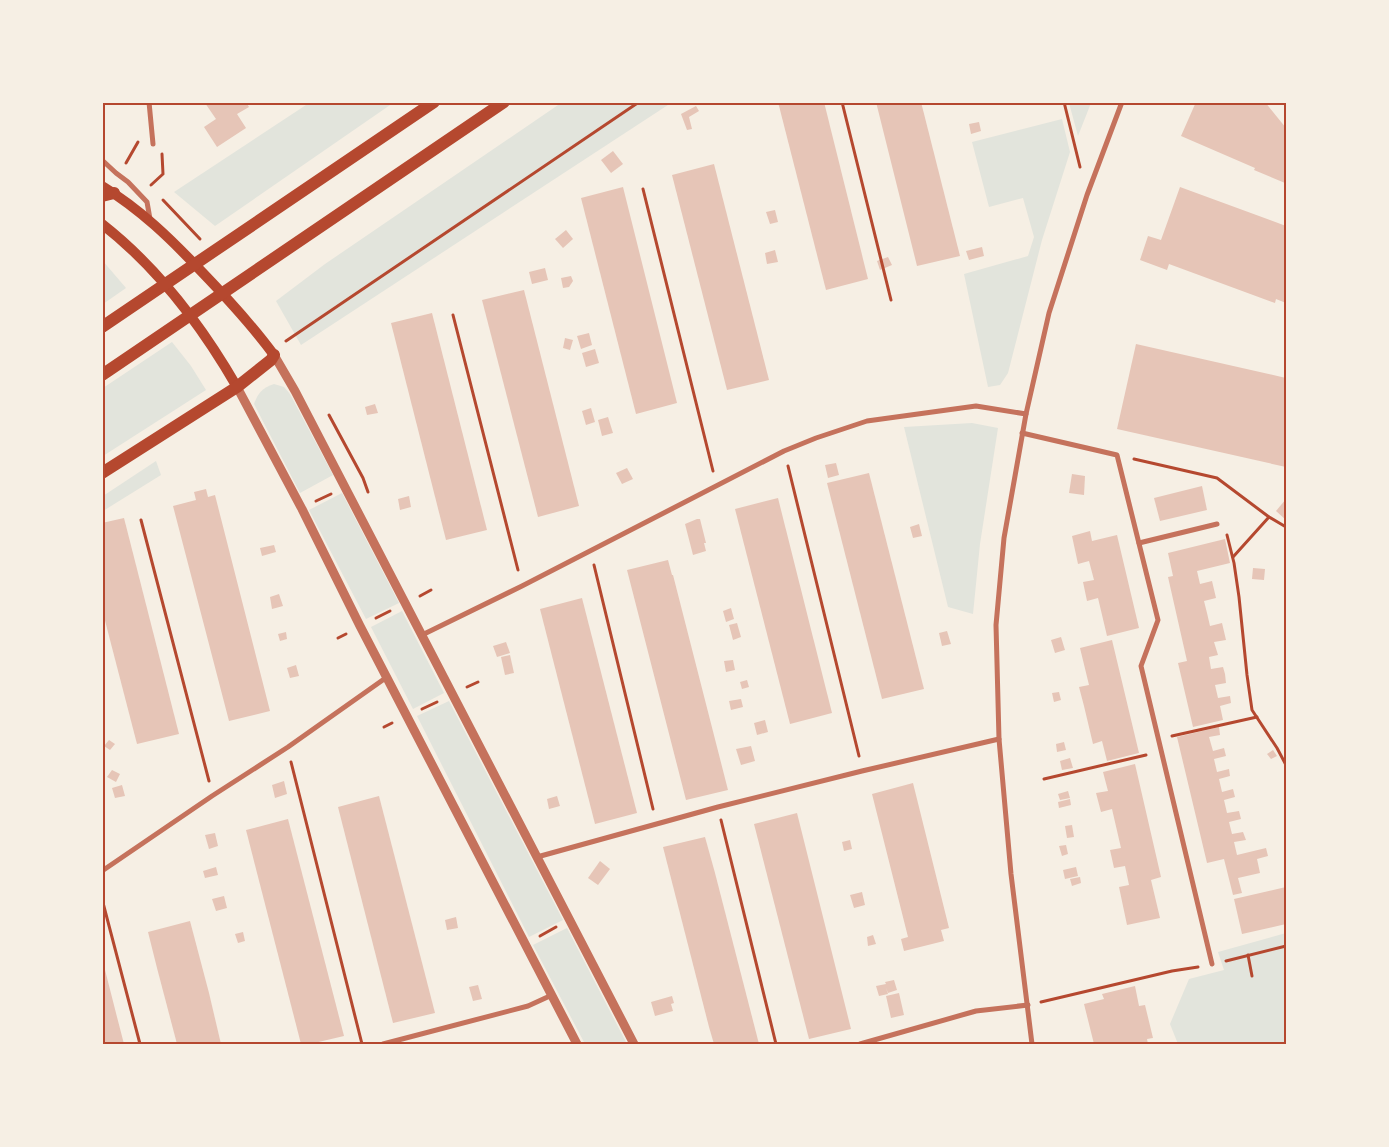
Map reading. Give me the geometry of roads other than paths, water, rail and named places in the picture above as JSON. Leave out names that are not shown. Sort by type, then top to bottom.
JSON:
[{"type":"main road","points":[[102,328],[434,102]]},
{"type":"main road","points":[[102,376],[504,102]]},
{"type":"main road","points":[[102,186],[108,195],[150,220],[214,283],[274,355],[271,360],[237,387],[102,473]]},
{"type":"main road","points":[[102,224],[122,240],[176,298],[222,361],[237,387]]},
{"type":"street","points":[[149,102],[153,144]]},
{"type":"street","points":[[1032,1044],[1011,874],[999,739],[996,625],[1004,538],[1022,433],[1049,314],[1087,195],[1122,102]]},
{"type":"street","points":[[102,160],[128,182],[147,202],[150,220]]},
{"type":"street","points":[[274,355],[295,391],[634,1044]]},
{"type":"street","points":[[237,387],[302,509],[360,626],[577,1044]]},
{"type":"street","points":[[422,635],[522,586],[784,451],[816,438],[867,421],[976,406],[1026,414]]},
{"type":"street","points":[[1022,433],[1116,456],[1158,620],[1141,666],[1212,964]]},
{"type":"street","points":[[1139,543],[1217,524]]},
{"type":"street","points":[[102,871],[288,747],[387,677]]},
{"type":"street","points":[[537,857],[718,807],[999,739]]},
{"type":"street","points":[[383,1044],[528,1006],[552,995]]},
{"type":"street","points":[[860,1044],[976,1012],[1028,1005]]}]
